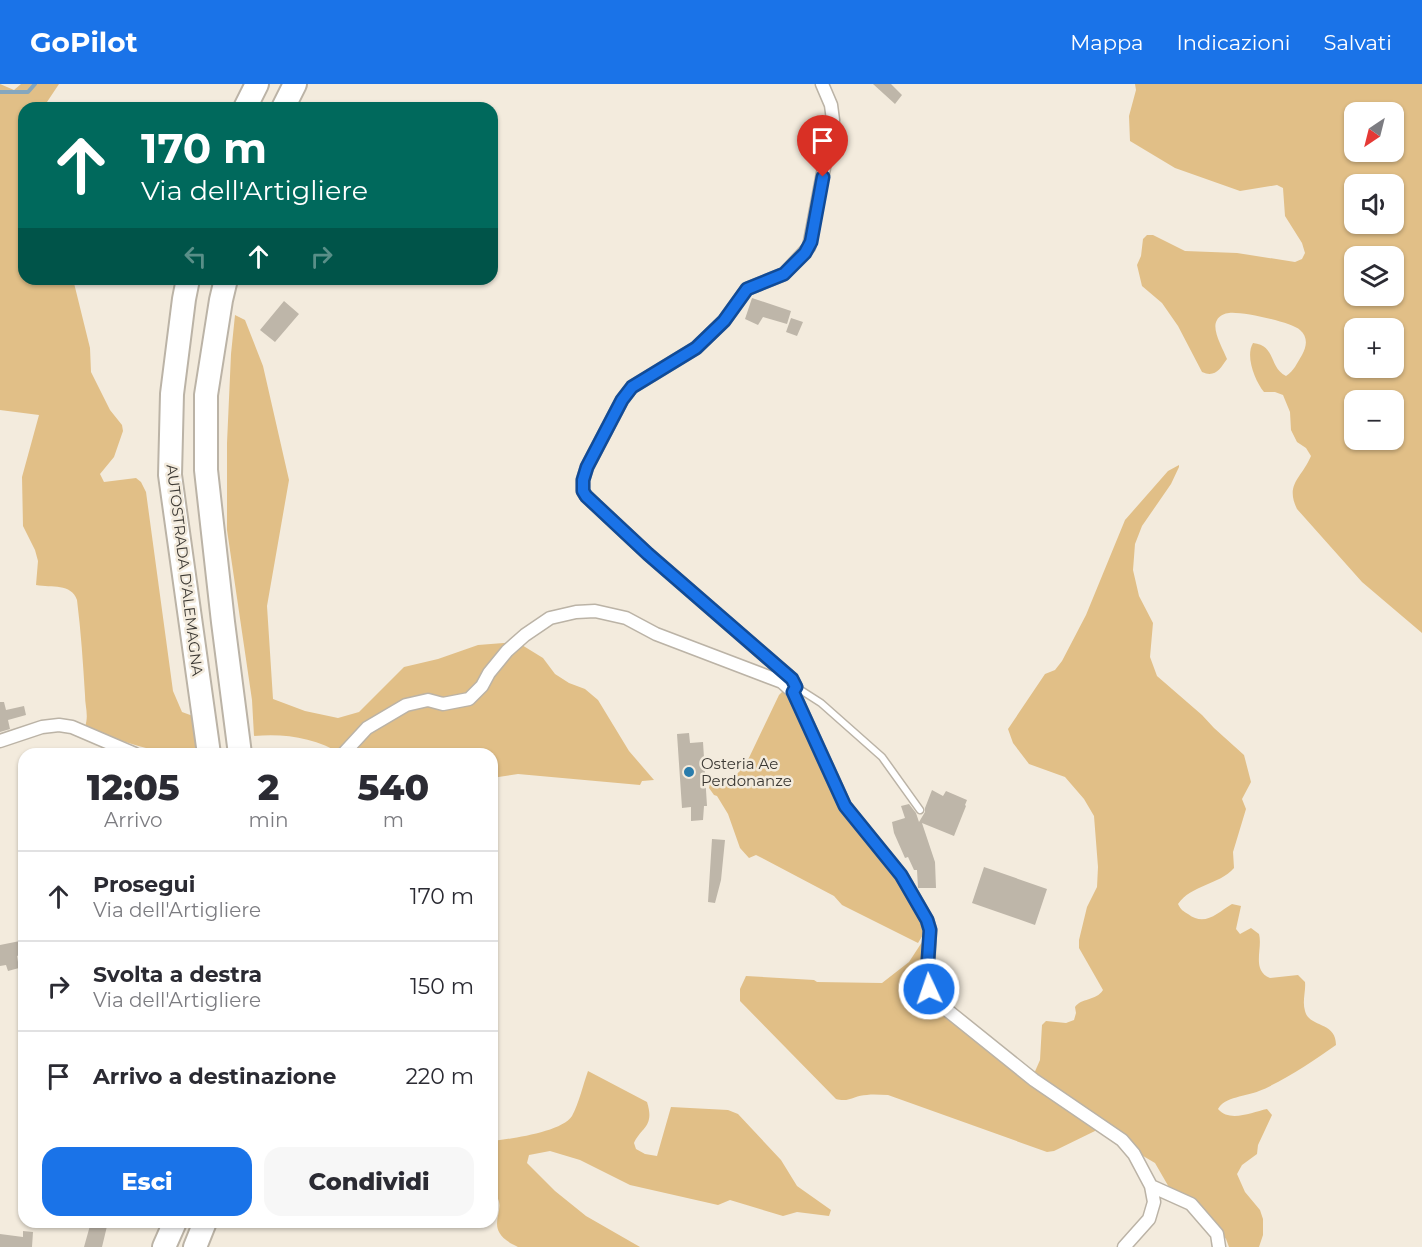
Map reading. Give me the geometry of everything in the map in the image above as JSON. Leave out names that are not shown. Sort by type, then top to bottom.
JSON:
[{"type":"highway","points":[[249,102],[257,84]]},
{"type":"highway","points":[[286,102],[295,84]]},
{"type":"highway","name":"AUTOSTRADA D'ALEMAGNA","points":[[186,285],[172,394],[170,475],[208,748]]},
{"type":"highway","name":"AUTOSTRADA D'ALEMAGNA","points":[[224,285],[206,395],[206,470],[239,748]]},
{"type":"highway","points":[[164,1247],[172,1228]]},
{"type":"highway","points":[[195,1247],[203,1228]]},
{"type":"street","points":[[822,84],[831,105],[833,120],[809,247],[784,274],[747,289],[724,321],[701,344],[632,387],[622,400],[592,457],[583,480],[583,491],[648,554],[792,679],[794,689],[845,806],[901,875],[927,920],[930,930],[927,982],[937,1002],[1034,1080],[1122,1140],[1134,1154],[1151,1186],[1154,1202],[1153,1211],[1145,1225],[1124,1247]]},
{"type":"street","points":[[349,748],[367,729],[406,705],[428,700],[443,704],[469,699],[482,686],[489,673],[507,651],[525,635],[550,618],[576,612],[595,611],[626,618],[656,634],[782,682],[794,689]]},
{"type":"street","points":[[0,741],[42,727],[59,725],[72,727],[121,748]]},
{"type":"street","points":[[1151,1186],[1191,1204],[1217,1234],[1219,1247]]},
{"type":"lane","points":[[794,689],[821,703],[882,757],[920,810]]},
{"type":"shaded area","points":[[0,84],[14,90],[21,84],[59,84],[47,102],[18,102],[18,285],[74,285],[90,348],[91,372],[110,410],[122,425],[123,431],[114,457],[100,474],[104,482],[136,478],[146,492],[173,691],[182,712],[193,716],[198,748],[147,748],[85,727],[87,715],[77,600],[66,589],[36,585],[38,561],[23,526],[22,477],[39,415],[0,410]]},
{"type":"shaded area","points":[[1135,84],[1422,84],[1422,633],[1362,582],[1297,509],[1293,493],[1294,487],[1311,456],[1306,448],[1297,442],[1291,430],[1290,412],[1283,395],[1264,392],[1254,375],[1250,355],[1253,343],[1260,345],[1269,352],[1277,368],[1286,376],[1304,352],[1306,342],[1303,333],[1295,327],[1266,318],[1235,313],[1224,314],[1217,320],[1215,328],[1227,359],[1217,372],[1207,374],[1202,372],[1178,326],[1162,303],[1142,286],[1137,265],[1141,256],[1143,239],[1147,235],[1153,235],[1185,251],[1237,253],[1295,262],[1302,259],[1305,253],[1302,243],[1285,216],[1283,188],[1277,185],[1240,191],[1175,168],[1130,141],[1129,116],[1136,90]]},
{"type":"shaded area","points":[[235,315],[245,320],[263,366],[289,480],[267,606],[273,699],[305,711],[338,718],[359,712],[404,667],[438,659],[478,645],[517,642],[543,658],[555,674],[585,689],[598,700],[629,751],[654,780],[642,781],[640,785],[518,774],[498,777],[498,748],[330,748],[300,738],[277,735],[254,736],[252,700],[227,530],[227,443]]},
{"type":"shaded area","points":[[1179,465],[1171,484],[1142,526],[1135,544],[1133,570],[1139,596],[1153,623],[1150,657],[1157,676],[1244,755],[1251,782],[1242,799],[1246,809],[1233,852],[1234,868],[1221,878],[1190,893],[1178,904],[1185,912],[1200,919],[1216,915],[1232,904],[1241,906],[1236,929],[1240,934],[1251,928],[1259,934],[1261,970],[1270,978],[1298,975],[1305,982],[1304,1004],[1307,1016],[1332,1032],[1336,1045],[1278,1082],[1259,1091],[1230,1099],[1218,1109],[1235,1116],[1267,1109],[1272,1115],[1258,1145],[1257,1154],[1242,1165],[1237,1174],[1245,1192],[1260,1210],[1263,1219],[1263,1235],[1259,1247],[1229,1247],[1226,1239],[1217,1229],[1170,1189],[1155,1163],[1133,1150],[1033,1076],[1040,1060],[1042,1025],[1046,1021],[1066,1023],[1074,1020],[1075,1007],[1097,996],[1103,990],[1079,948],[1087,907],[1097,887],[1098,867],[1094,816],[1084,799],[1065,777],[1029,764],[1013,743],[1008,729],[1045,674],[1055,670],[1062,661],[1086,615],[1125,520],[1168,471]]},
{"type":"shaded area","points":[[783,691],[792,699],[876,854],[895,877],[922,920],[926,930],[918,943],[842,905],[834,896],[760,857],[756,855],[749,858],[740,848],[728,814],[709,788],[710,783],[713,781],[729,783],[746,764]]},
{"type":"shaded area","points":[[924,939],[933,1004],[942,1014],[1097,1130],[1054,1151],[1047,1152],[888,1095],[863,1095],[845,1100],[836,1099],[740,1001],[740,989],[746,976],[817,982],[882,983],[909,962]]},
{"type":"shaded area","points":[[588,1071],[647,1102],[648,1122],[634,1143],[636,1149],[645,1154],[657,1156],[671,1107],[728,1110],[738,1114],[781,1160],[797,1186],[831,1210],[829,1216],[797,1212],[783,1216],[730,1200],[718,1205],[630,1185],[580,1160],[550,1151],[529,1155],[527,1163],[555,1191],[586,1216],[640,1247],[518,1247],[506,1240],[499,1233],[498,1228],[498,1140],[535,1134],[558,1126],[572,1116]]},
{"type":"building","points":[[873,84],[891,84],[902,95],[895,104]]},
{"type":"building","points":[[752,298],[791,311],[787,324],[763,317],[758,325],[745,319]]},
{"type":"building","points":[[284,301],[299,314],[275,342],[260,330]]},
{"type":"building","points":[[791,318],[803,322],[797,336],[786,332]]},
{"type":"building","points":[[0,702],[4,702],[6,710],[24,706],[26,715],[8,720],[10,729],[0,732]]},
{"type":"building","points":[[689,733],[690,743],[703,742],[707,806],[704,806],[703,820],[691,821],[691,807],[682,808],[677,734]]},
{"type":"building","points":[[932,790],[943,796],[946,791],[967,800],[954,836],[922,823],[935,862],[936,888],[918,888],[917,870],[914,870],[908,857],[905,858],[894,833],[892,822],[905,818],[901,806],[909,804],[919,822]]},
{"type":"building","points":[[712,839],[725,840],[721,880],[715,903],[708,902]]},
{"type":"building","points":[[984,867],[1047,889],[1035,925],[972,903]]},
{"type":"building","points":[[18,941],[18,968],[8,971],[6,965],[0,966],[0,945]]},
{"type":"building","points":[[89,1228],[107,1228],[102,1247],[84,1247]]},
{"type":"building","points":[[23,1231],[33,1232],[32,1247],[0,1247],[0,1234],[23,1237]]},
{"type":"waterway","points":[[0,92],[28,92],[35,84]]},
{"type":"place","name":"Osteria Ae Perdonanze","points":[[689,772]]},
{"type":"route","points":[[823,177],[811,242],[805,253],[784,274],[747,289],[724,321],[696,348],[632,387],[622,400],[587,467],[583,480],[583,491],[648,554],[792,679],[796,687],[793,692],[845,806],[901,875],[927,920],[930,930],[927,974],[929,989]]}]
